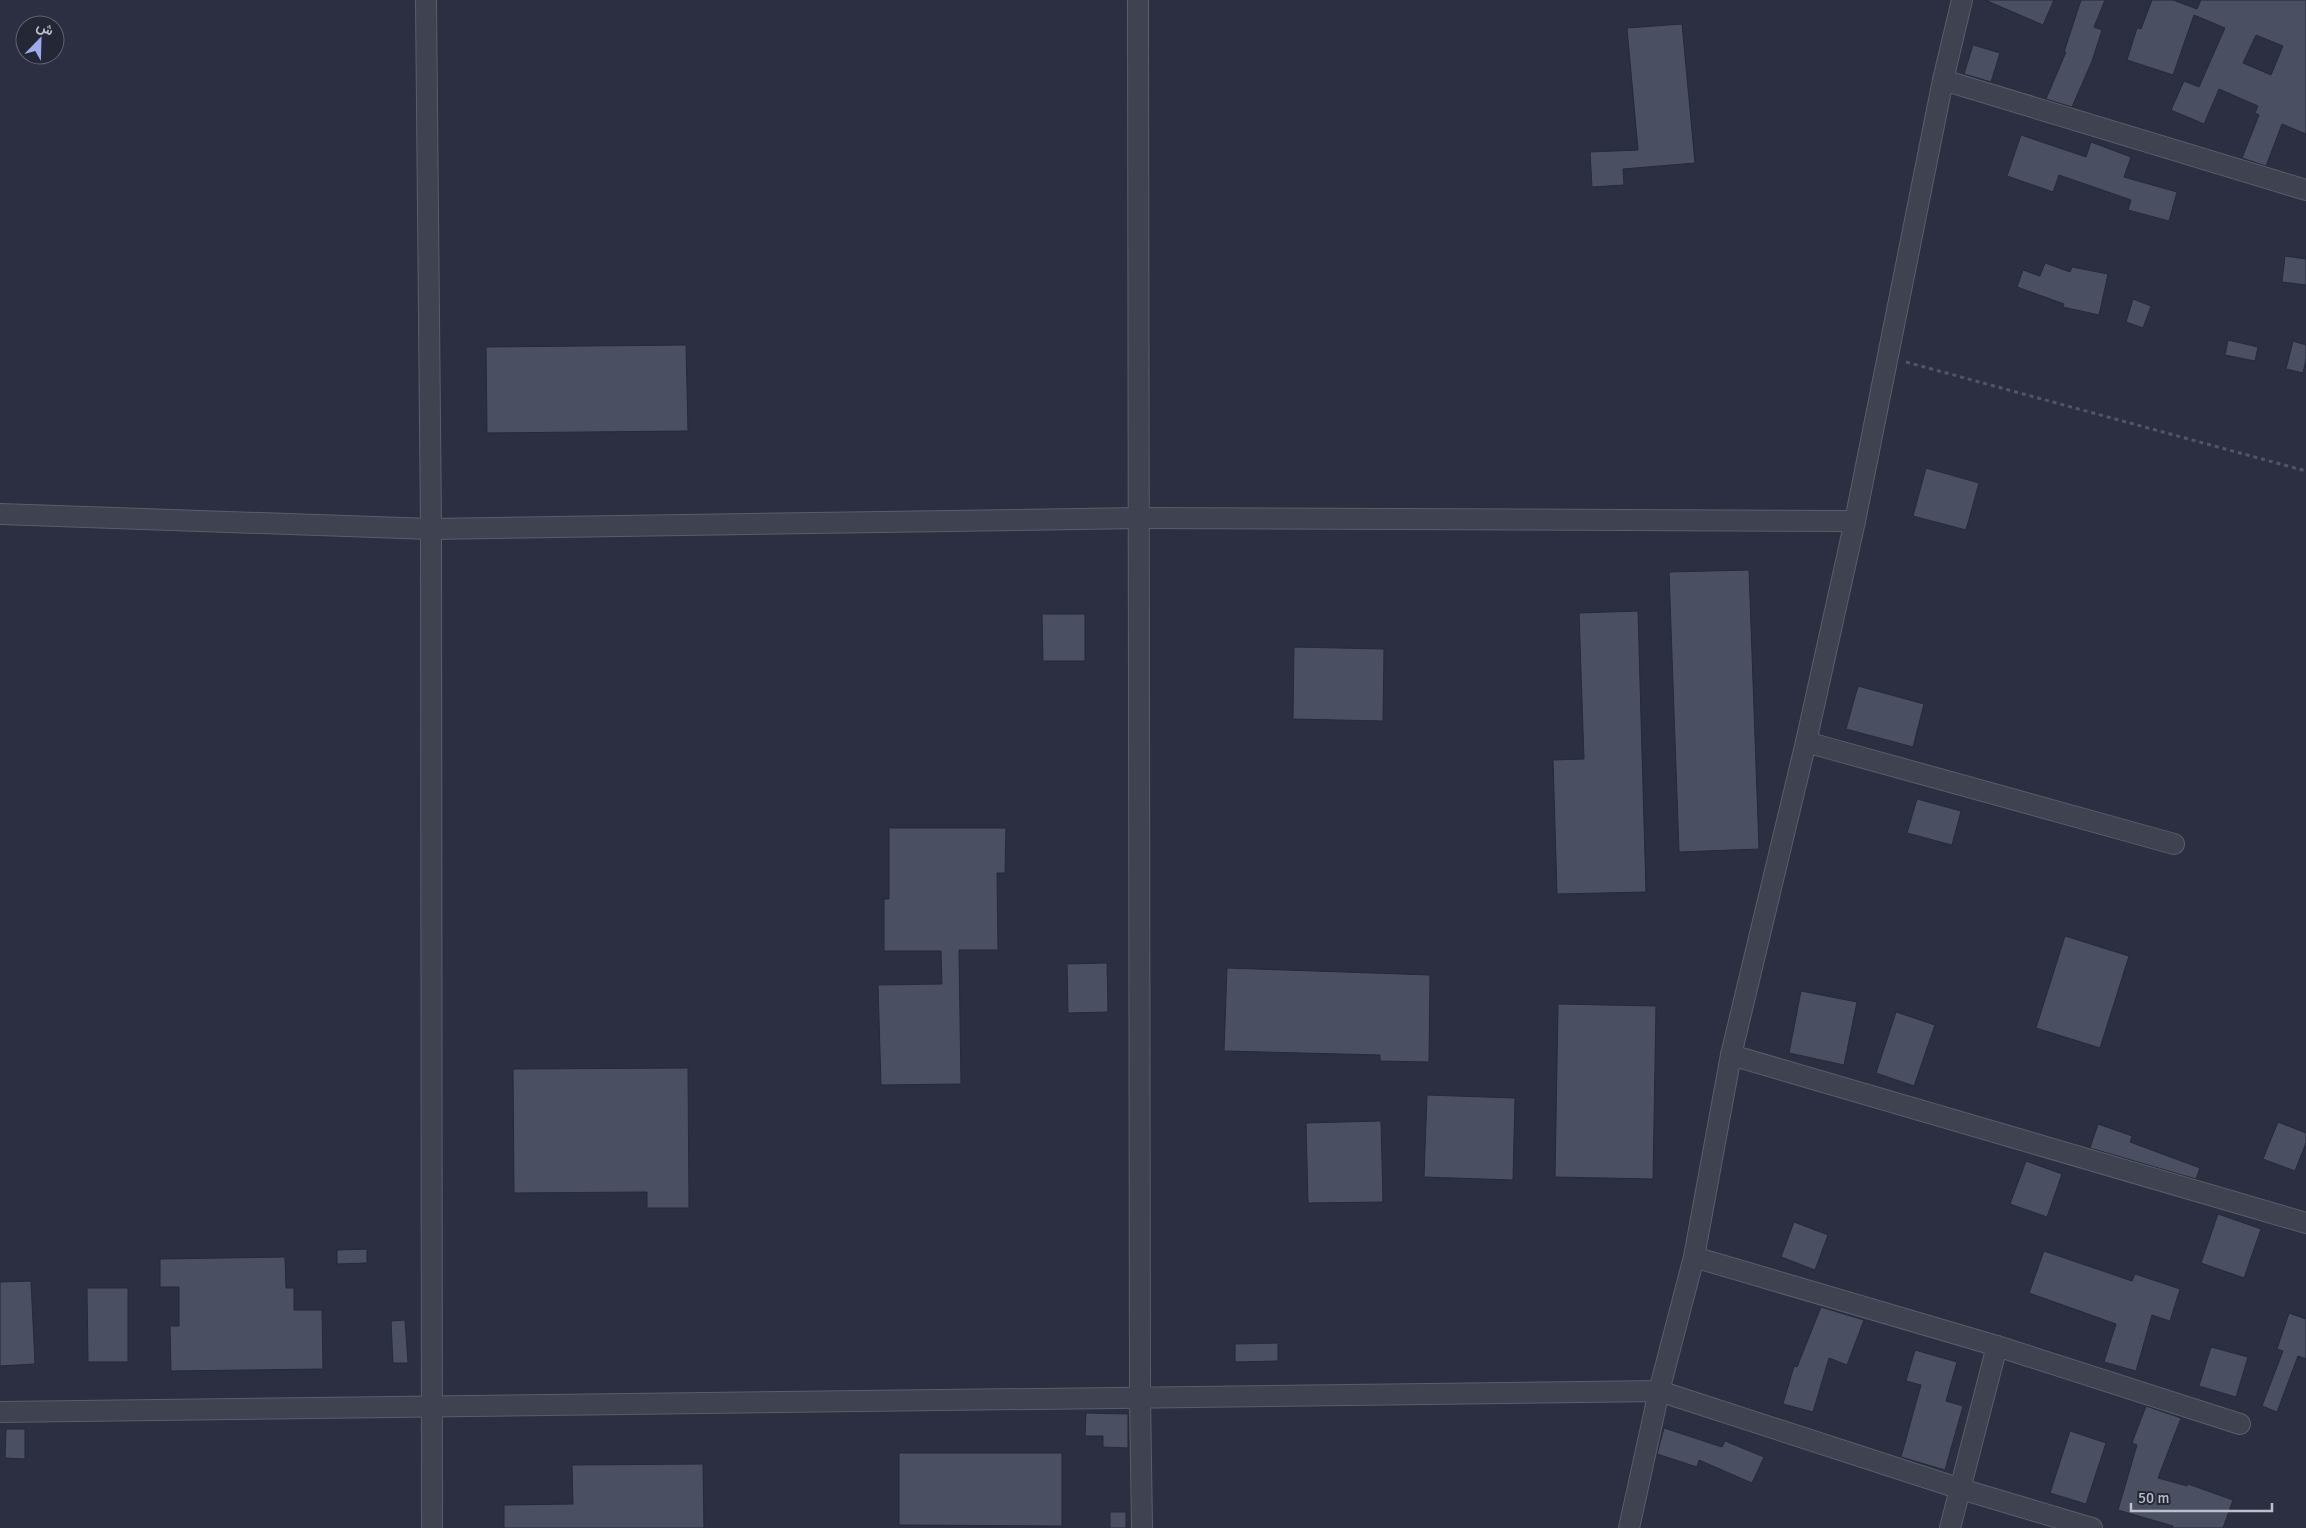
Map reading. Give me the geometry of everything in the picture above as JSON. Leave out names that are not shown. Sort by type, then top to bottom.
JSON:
[{"type":"street","points":[[426,0],[430,529],[430,1408],[432,1528]]},
{"type":"street","points":[[1138,0],[1140,1398],[1142,1528]]},
{"type":"street","points":[[1629,1528],[1659,1391],[1694,1257],[1731,1055],[1806,742],[1855,520],[1944,80],[1962,0]]},
{"type":"street","points":[[1944,80],[2306,190]]},
{"type":"street","points":[[0,514],[430,529],[1138,518],[1855,520]]},
{"type":"street","points":[[1806,742],[2174,844]]},
{"type":"street","points":[[1731,1055],[2306,1223]]},
{"type":"street","points":[[1694,1257],[1997,1346],[2240,1424]]},
{"type":"street","points":[[1950,1528],[1997,1346]]},
{"type":"street","points":[[0,1412],[1659,1391],[1961,1489],[2092,1528]]},
{"type":"path","points":[[1888,357],[2306,471]]},
{"type":"building","points":[[1985,0],[2054,0],[2043,25]]},
{"type":"building","points":[[2081,0],[2105,0],[2094,27],[2102,30],[2092,61],[2072,107],[2046,99],[2066,52],[2064,52]]},
{"type":"building","points":[[2152,0],[2173,0],[2197,9],[2201,0],[2306,0],[2306,134],[2282,124],[2266,166],[2242,158],[2259,115],[2255,113],[2258,106],[2219,89],[2204,124],[2171,110],[2184,81],[2199,87],[2225,28],[2194,15],[2173,75],[2127,60],[2137,28],[2141,29]],"holes":[[[2256,35],[2283,46],[2271,75],[2243,63]]]},
{"type":"building","points":[[1682,24],[1695,163],[1623,169],[1624,185],[1592,187],[1590,152],[1638,150],[1627,28]]},
{"type":"building","points":[[1973,45],[2000,53],[1991,82],[1964,74]]},
{"type":"building","points":[[2021,135],[2086,157],[2091,142],[2131,157],[2124,177],[2177,192],[2169,221],[2128,210],[2131,200],[2059,175],[2053,192],[2007,176]]},
{"type":"building","points":[[2285,256],[2306,259],[2306,285],[2282,282]]},
{"type":"building","points":[[2045,263],[2070,272],[2072,267],[2108,274],[2099,315],[2063,307],[2064,304],[2017,287],[2023,270],[2040,276]]},
{"type":"building","points":[[2133,299],[2151,306],[2143,328],[2126,322]]},
{"type":"building","points":[[2228,340],[2258,347],[2255,361],[2225,355]]},
{"type":"building","points":[[2293,341],[2306,345],[2303,373],[2286,369]]},
{"type":"building","points":[[686,345],[688,431],[487,433],[486,347]]},
{"type":"building","points":[[1926,468],[1979,483],[1966,530],[1913,516]]},
{"type":"building","points":[[1749,570],[1759,849],[1679,852],[1669,572]]},
{"type":"building","points":[[1638,611],[1646,892],[1557,894],[1553,760],[1584,759],[1579,613]]},
{"type":"building","points":[[1042,614],[1085,614],[1085,661],[1043,661]]},
{"type":"building","points":[[1294,647],[1384,649],[1383,721],[1293,719]]},
{"type":"building","points":[[1858,686],[1924,704],[1913,747],[1846,729]]},
{"type":"building","points":[[1917,799],[1961,811],[1952,845],[1907,833]]},
{"type":"building","points":[[889,828],[1006,828],[1005,873],[997,873],[998,950],[959,950],[961,1084],[881,1085],[878,985],[942,984],[941,951],[884,951],[884,899],[889,899]]},
{"type":"building","points":[[2065,936],[2129,956],[2100,1048],[2036,1028]]},
{"type":"building","points":[[1107,963],[1108,1012],[1068,1013],[1067,964]]},
{"type":"building","points":[[1227,968],[1430,975],[1429,1062],[1380,1061],[1380,1055],[1224,1051]]},
{"type":"building","points":[[1801,991],[1857,1002],[1844,1065],[1789,1053]]},
{"type":"building","points":[[1558,1004],[1656,1006],[1653,1179],[1555,1177]]},
{"type":"building","points":[[1896,1012],[1935,1025],[1914,1086],[1876,1073]]},
{"type":"building","points":[[688,1068],[689,1208],[647,1208],[647,1192],[514,1193],[513,1069]]},
{"type":"building","points":[[1427,1095],[1515,1098],[1513,1180],[1424,1177]]},
{"type":"building","points":[[1381,1121],[1383,1202],[1308,1203],[1306,1123]]},
{"type":"building","points":[[2278,1122],[2306,1133],[2306,1143],[2295,1171],[2263,1159]]},
{"type":"building","points":[[2098,1124],[2132,1136],[2130,1142],[2200,1168],[2196,1179],[2090,1148]]},
{"type":"building","points":[[2026,1161],[2062,1174],[2047,1217],[2010,1204]]},
{"type":"building","points":[[2218,1214],[2261,1229],[2244,1278],[2201,1263]]},
{"type":"building","points":[[1794,1222],[1828,1235],[1815,1270],[1781,1257]]},
{"type":"building","points":[[367,1249],[367,1263],[337,1264],[337,1250]]},
{"type":"building","points":[[2044,1251],[2132,1281],[2135,1274],[2180,1289],[2170,1321],[2152,1315],[2136,1371],[2104,1362],[2116,1324],[2029,1293]]},
{"type":"building","points":[[285,1257],[286,1288],[294,1288],[294,1310],[322,1310],[323,1369],[171,1371],[170,1326],[179,1326],[179,1287],[160,1287],[160,1259]]},
{"type":"building","points":[[31,1281],[35,1364],[0,1366],[0,1282]]},
{"type":"building","points":[[87,1288],[128,1288],[128,1362],[88,1362]]},
{"type":"building","points":[[1821,1307],[1864,1320],[1847,1365],[1829,1358],[1813,1412],[1783,1404],[1794,1366],[1797,1367]]},
{"type":"building","points":[[2289,1313],[2306,1319],[2306,1359],[2298,1356],[2277,1412],[2262,1406],[2283,1351],[2277,1349]]},
{"type":"building","points":[[405,1320],[408,1363],[393,1363],[391,1321]]},
{"type":"building","points":[[1278,1343],[1278,1361],[1235,1362],[1235,1344]]},
{"type":"building","points":[[2211,1347],[2248,1357],[2236,1397],[2199,1386]]},
{"type":"building","points":[[1915,1350],[1957,1362],[1946,1401],[1963,1406],[1945,1470],[1901,1457],[1921,1385],[1906,1381]]},
{"type":"building","points":[[2146,1406],[2181,1418],[2158,1478],[2187,1486],[2188,1484],[2233,1500],[2223,1528],[2172,1528],[2173,1526],[2118,1510],[2137,1445],[2132,1443]]},
{"type":"building","points":[[1086,1413],[1128,1414],[1128,1448],[1103,1447],[1103,1436],[1085,1436]]},
{"type":"building","points":[[1664,1428],[1722,1447],[1725,1441],[1764,1457],[1752,1483],[1699,1460],[1697,1467],[1657,1454]]},
{"type":"building","points":[[6,1429],[25,1429],[25,1459],[5,1458]]},
{"type":"building","points":[[2070,1431],[2106,1443],[2086,1504],[2050,1493]]},
{"type":"building","points":[[899,1453],[1062,1453],[1062,1526],[899,1525]]},
{"type":"building","points":[[703,1464],[704,1528],[504,1528],[504,1505],[573,1504],[572,1465]]},
{"type":"building","points":[[1110,1512],[1126,1512],[1126,1528],[1110,1528]]}]
